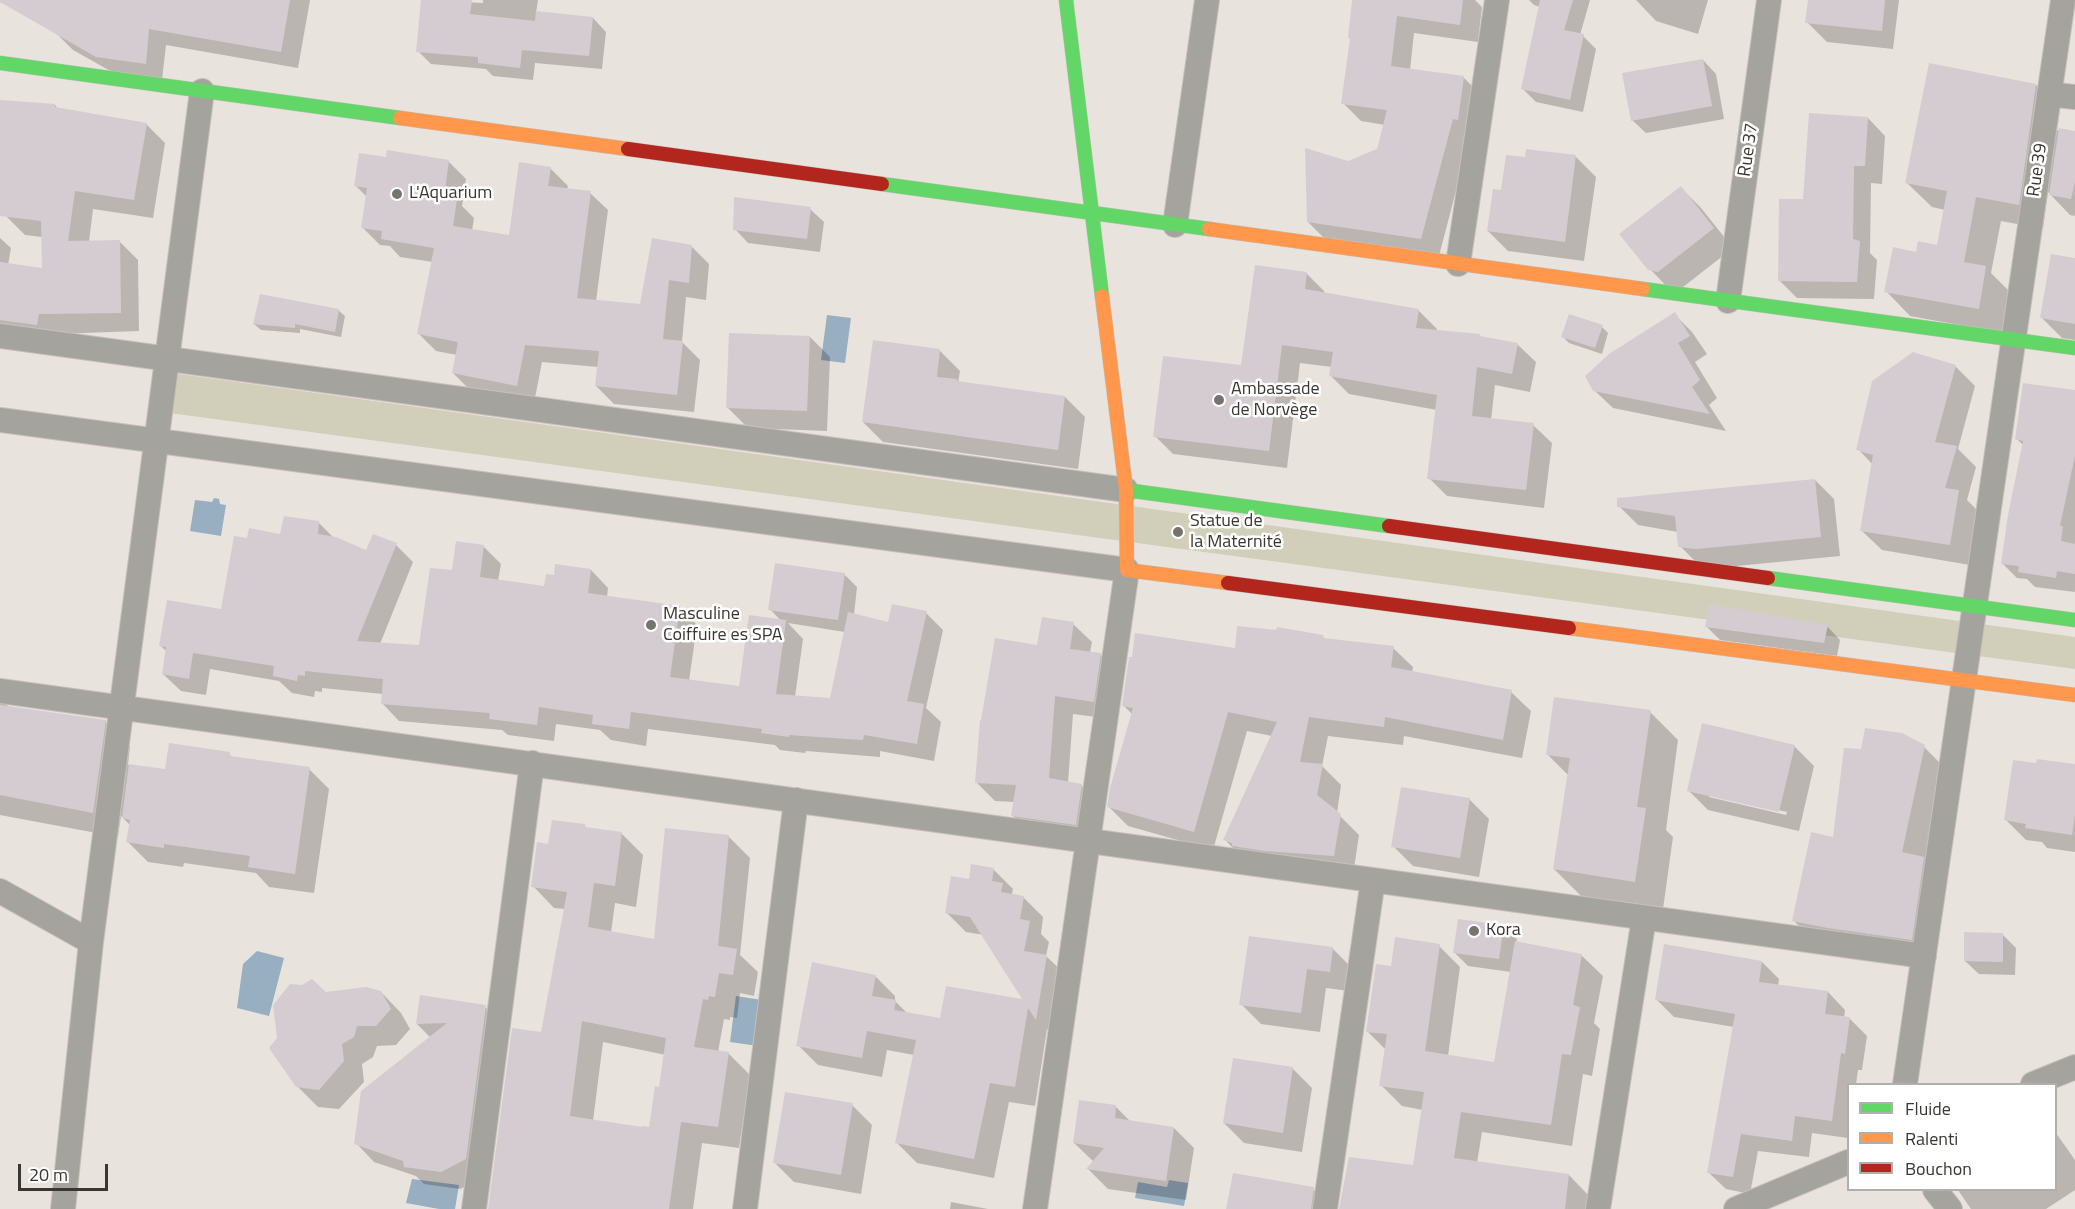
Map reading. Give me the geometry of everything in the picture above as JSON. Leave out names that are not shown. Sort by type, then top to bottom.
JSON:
[{"type":"street","points":[[1035,1209],[1127,570],[1126,490],[1066,0]]},
{"type":"street","points":[[1175,225],[1207,0]]},
{"type":"street","points":[[1458,264],[1497,0]]},
{"type":"street","name":"Rue 37","points":[[1728,301],[1769,0]]},
{"type":"street","name":"Rue 39","points":[[1905,1083],[2063,0]]},
{"type":"street","points":[[0,63],[2075,348]]},
{"type":"street","points":[[63,1209],[91,942],[202,91]]},
{"type":"street","points":[[2049,94],[2075,97]]},
{"type":"street","points":[[0,336],[2075,620]]},
{"type":"street","points":[[0,420],[2075,695]]},
{"type":"street","points":[[0,691],[1923,956]]},
{"type":"street","points":[[474,1209],[532,763]]},
{"type":"street","points":[[745,1209],[796,800]]},
{"type":"street","points":[[1325,1209],[1373,880]]},
{"type":"street","points":[[0,891],[91,942]]},
{"type":"street","points":[[1598,1209],[1644,918]]},
{"type":"street","points":[[2035,1083],[2075,1067]]},
{"type":"street","points":[[1736,1209],[1847,1162]]},
{"type":"street","points":[[1936,1191],[1950,1209]]},
{"type":"shaded area","points":[[165,372],[2075,637],[2075,669],[162,412]]},
{"type":"water","points":[[827,315],[851,318],[845,363],[821,360]]},
{"type":"water","points":[[214,498],[219,499],[220,504],[226,505],[221,536],[190,531],[195,500],[212,502]]},
{"type":"water","points":[[257,951],[284,958],[269,1016],[237,1008],[243,964]]},
{"type":"water","points":[[736,996],[762,1000],[758,1046],[730,1042]]},
{"type":"water","points":[[412,1179],[459,1185],[455,1209],[439,1209],[406,1203]]},
{"type":"water","points":[[1169,1180],[1188,1183],[1184,1206],[1135,1198],[1138,1182],[1167,1187]]},
{"type":"building","points":[[0,0],[290,0],[281,52],[149,29],[146,64],[96,57]]},
{"type":"building","points":[[421,0],[472,0],[470,14],[535,21],[536,11],[593,17],[589,56],[522,50],[520,68],[478,63],[478,57],[416,52]]},
{"type":"building","points":[[1352,0],[1463,0],[1460,25],[1397,16],[1391,66],[1464,76],[1458,120],[1453,119],[1421,239],[1307,222],[1305,148],[1348,161],[1377,149],[1387,110],[1341,104],[1350,39],[1348,38]]},
{"type":"building","points":[[1540,0],[1573,0],[1564,30],[1584,34],[1570,100],[1521,89]]},
{"type":"building","points":[[1808,0],[1885,0],[1882,31],[1805,23]]},
{"type":"building","points":[[1703,59],[1712,106],[1631,121],[1622,73]]},
{"type":"building","points":[[1929,63],[2036,84],[2019,205],[1976,197],[1964,262],[1986,266],[1979,309],[1884,292],[1893,247],[1916,252],[1918,241],[1937,245],[1947,191],[1905,183]]},
{"type":"building","points":[[0,100],[55,104],[55,107],[147,123],[134,200],[75,191],[68,241],[120,240],[121,313],[39,314],[37,325],[0,320],[0,262],[42,268],[41,221],[0,216]]},
{"type":"building","points":[[1809,113],[1868,117],[1865,166],[1854,166],[1853,239],[1860,241],[1857,282],[1778,281],[1779,199],[1803,199]]},
{"type":"building","points":[[2059,128],[2075,131],[2075,181],[2071,199],[2049,195]]},
{"type":"building","points":[[1526,149],[1576,155],[1565,242],[1487,231],[1493,189],[1501,190],[1506,155],[1525,157]]},
{"type":"building","points":[[387,150],[449,160],[444,197],[457,199],[453,226],[509,235],[519,162],[551,167],[548,186],[591,191],[577,298],[640,304],[652,238],[692,245],[689,283],[669,280],[663,339],[683,341],[677,395],[595,386],[599,351],[525,345],[517,386],[452,373],[458,342],[417,334],[434,248],[381,239],[382,231],[361,228],[367,188],[354,186],[359,153],[386,157]]},
{"type":"building","points":[[1681,186],[1714,228],[1658,272],[1648,270],[1619,234]]},
{"type":"building","points":[[734,197],[811,207],[807,239],[733,230]]},
{"type":"building","points":[[2051,254],[2075,258],[2075,324],[2040,318]]},
{"type":"building","points":[[1255,265],[1307,272],[1305,289],[1419,309],[1416,328],[1480,334],[1480,336],[1518,343],[1512,374],[1477,367],[1472,416],[1534,423],[1526,490],[1427,479],[1437,395],[1329,376],[1333,352],[1282,345],[1269,451],[1153,437],[1163,356],[1241,365]]},
{"type":"building","points":[[260,294],[339,309],[335,332],[295,324],[295,328],[253,324]]},
{"type":"building","points":[[1675,312],[1690,336],[1678,343],[1700,380],[1692,387],[1710,414],[1593,391],[1585,376],[1609,354]]},
{"type":"building","points":[[1569,314],[1603,325],[1595,348],[1561,337]]},
{"type":"building","points":[[729,333],[810,336],[807,411],[726,408]]},
{"type":"building","points":[[873,340],[940,349],[937,377],[1065,396],[1058,450],[862,422]]},
{"type":"building","points":[[1913,352],[1956,365],[1935,442],[1957,446],[1945,488],[1959,490],[1950,545],[1860,531],[1873,455],[1856,450],[1872,381]]},
{"type":"building","points":[[2023,383],[2075,390],[2075,455],[2060,526],[2063,526],[2061,541],[2075,544],[2075,574],[2057,571],[2056,578],[2018,572],[2019,566],[2001,564],[2023,441],[2015,439]]},
{"type":"building","points":[[1815,479],[1821,537],[1696,549],[1678,547],[1675,516],[1617,507],[1617,498]]},
{"type":"building","points":[[284,516],[319,521],[318,534],[336,537],[366,550],[373,534],[397,543],[357,641],[419,645],[430,568],[452,570],[456,541],[484,545],[480,577],[544,586],[546,574],[554,575],[555,564],[591,569],[588,593],[680,606],[670,677],[739,686],[749,615],[786,620],[776,694],[830,698],[848,612],[888,622],[892,604],[927,611],[907,701],[924,704],[917,744],[864,735],[863,740],[789,735],[789,737],[761,733],[762,729],[631,712],[629,729],[592,724],[593,715],[539,707],[537,725],[489,719],[490,713],[381,704],[383,679],[305,671],[305,676],[298,675],[297,681],[273,676],[274,666],[193,653],[189,679],[162,674],[166,647],[159,646],[167,600],[221,609],[234,536],[247,538],[249,528],[280,534]]},
{"type":"building","points":[[775,563],[845,573],[838,620],[768,610]]},
{"type":"building","points":[[1709,604],[1828,625],[1824,643],[1705,627]]},
{"type":"building","points":[[1042,617],[1074,622],[1070,649],[1101,653],[1094,702],[1055,696],[1049,778],[1082,784],[1076,825],[1011,816],[1016,785],[975,783],[980,720],[995,638],[1037,645]]},
{"type":"building","points":[[1237,626],[1276,630],[1277,627],[1323,635],[1323,638],[1394,646],[1391,667],[1512,690],[1503,740],[1385,717],[1384,727],[1309,717],[1300,762],[1323,764],[1317,795],[1341,814],[1334,856],[1265,851],[1232,846],[1232,843],[1223,840],[1277,722],[1228,712],[1194,832],[1107,807],[1110,788],[1133,708],[1122,706],[1135,633],[1235,648]]},
{"type":"building","points":[[1554,697],[1651,710],[1637,807],[1646,808],[1635,882],[1553,869],[1570,758],[1546,755]]},
{"type":"building","points":[[0,705],[106,720],[93,813],[0,795]]},
{"type":"building","points":[[1702,723],[1795,745],[1779,812],[1687,791]]},
{"type":"building","points":[[1865,728],[1902,733],[1925,745],[1902,852],[1924,857],[1912,940],[1792,921],[1811,832],[1833,837],[1844,748],[1861,749]]},
{"type":"building","points":[[169,743],[230,752],[230,756],[310,767],[295,874],[248,867],[250,856],[164,844],[164,848],[126,842],[130,820],[122,818],[129,764],[165,769]]},
{"type":"building","points":[[2037,759],[2075,764],[2075,815],[2072,835],[2025,828],[2026,824],[2004,820],[2013,760],[2036,763]]},
{"type":"building","points":[[1401,787],[1470,798],[1460,858],[1391,847]]},
{"type":"building","points":[[552,820],[622,832],[615,886],[594,883],[588,927],[654,939],[665,828],[729,835],[718,946],[737,949],[733,975],[719,973],[715,997],[709,996],[708,1000],[703,999],[694,1047],[729,1052],[718,1127],[681,1122],[669,1209],[488,1209],[512,1028],[541,1032],[567,892],[531,887],[537,842],[548,844]],"holes":[[[582,1021],[666,1038],[659,1087],[655,1086],[649,1127],[570,1116]]]},
{"type":"building","points":[[971,864],[994,868],[992,881],[1003,883],[1001,892],[1024,896],[1020,919],[1030,921],[1024,951],[1047,955],[1036,1020],[1028,1008],[1015,1087],[990,1083],[974,1159],[895,1143],[916,1040],[867,1031],[862,1058],[796,1046],[812,962],[876,975],[872,996],[896,1000],[894,1010],[940,1018],[946,986],[1022,999],[970,917],[945,913],[951,876],[969,879]]},
{"type":"building","points":[[1458,919],[1504,925],[1499,959],[1453,953]]},
{"type":"building","points":[[1964,932],[2003,933],[2003,962],[1964,961]]},
{"type":"building","points":[[1249,936],[1333,947],[1330,972],[1307,969],[1301,1013],[1239,1005]]},
{"type":"building","points":[[1395,937],[1440,944],[1425,1051],[1494,1062],[1515,941],[1582,954],[1573,1005],[1580,1007],[1571,1055],[1562,1054],[1551,1125],[1461,1112],[1454,1158],[1569,1174],[1565,1209],[1339,1209],[1349,1157],[1413,1165],[1424,1092],[1379,1086],[1387,1034],[1366,1032],[1376,964],[1391,966]]},
{"type":"building","points":[[1664,944],[1762,961],[1759,982],[1828,991],[1825,1014],[1850,1017],[1845,1054],[1841,1053],[1832,1121],[1795,1116],[1792,1141],[1741,1134],[1733,1177],[1707,1173],[1735,1014],[1655,1000]]},
{"type":"building","points":[[312,979],[326,992],[366,987],[381,991],[391,1009],[376,1026],[357,1026],[354,1037],[342,1044],[344,1061],[319,1090],[296,1087],[269,1048],[277,1038],[273,1005],[290,984],[302,985]]},
{"type":"building","points":[[420,995],[486,1005],[466,1159],[441,1172],[404,1167],[403,1161],[354,1144],[361,1091],[447,1023],[416,1024]]},
{"type":"building","points":[[1233,1058],[1293,1067],[1283,1133],[1223,1123]]},
{"type":"building","points":[[785,1092],[853,1103],[841,1175],[773,1163]]},
{"type":"building","points":[[1079,1100],[1116,1105],[1115,1118],[1174,1127],[1166,1181],[1086,1169],[1104,1148],[1073,1143]]},
{"type":"building","points":[[1233,1173],[1314,1187],[1311,1209],[1226,1209]]},
{"type":"traffic: fast","points":[[1066,0],[1102,296]]},
{"type":"traffic: fast","points":[[0,63],[400,118]]},
{"type":"traffic: fast","points":[[882,184],[1209,229]]},
{"type":"traffic: fast","points":[[1643,289],[2075,348]]},
{"type":"traffic: fast","points":[[1126,490],[1389,526]]},
{"type":"traffic: fast","points":[[1768,578],[2075,620]]},
{"type":"traffic: slow","points":[[400,118],[628,149]]},
{"type":"traffic: slow","points":[[1209,229],[1643,289]]},
{"type":"traffic: slow","points":[[1102,296],[1126,490],[1127,570],[1228,583]]},
{"type":"traffic: slow","points":[[1569,628],[2075,695]]},
{"type":"traffic: jam","points":[[628,149],[882,184]]},
{"type":"traffic: jam","points":[[1389,526],[1768,578]]},
{"type":"traffic: jam","points":[[1228,583],[1569,628]]},
{"type":"place","name":"L'Aquarium","points":[[397,194]]},
{"type":"place","name":"Ambassade de Norvège","points":[[1219,400]]},
{"type":"place","name":"Statue de la Maternité","points":[[1178,532]]},
{"type":"place","name":"Masculine Coiffuire es SPA","points":[[651,625]]},
{"type":"place","name":"Kora","points":[[1474,931]]}]
